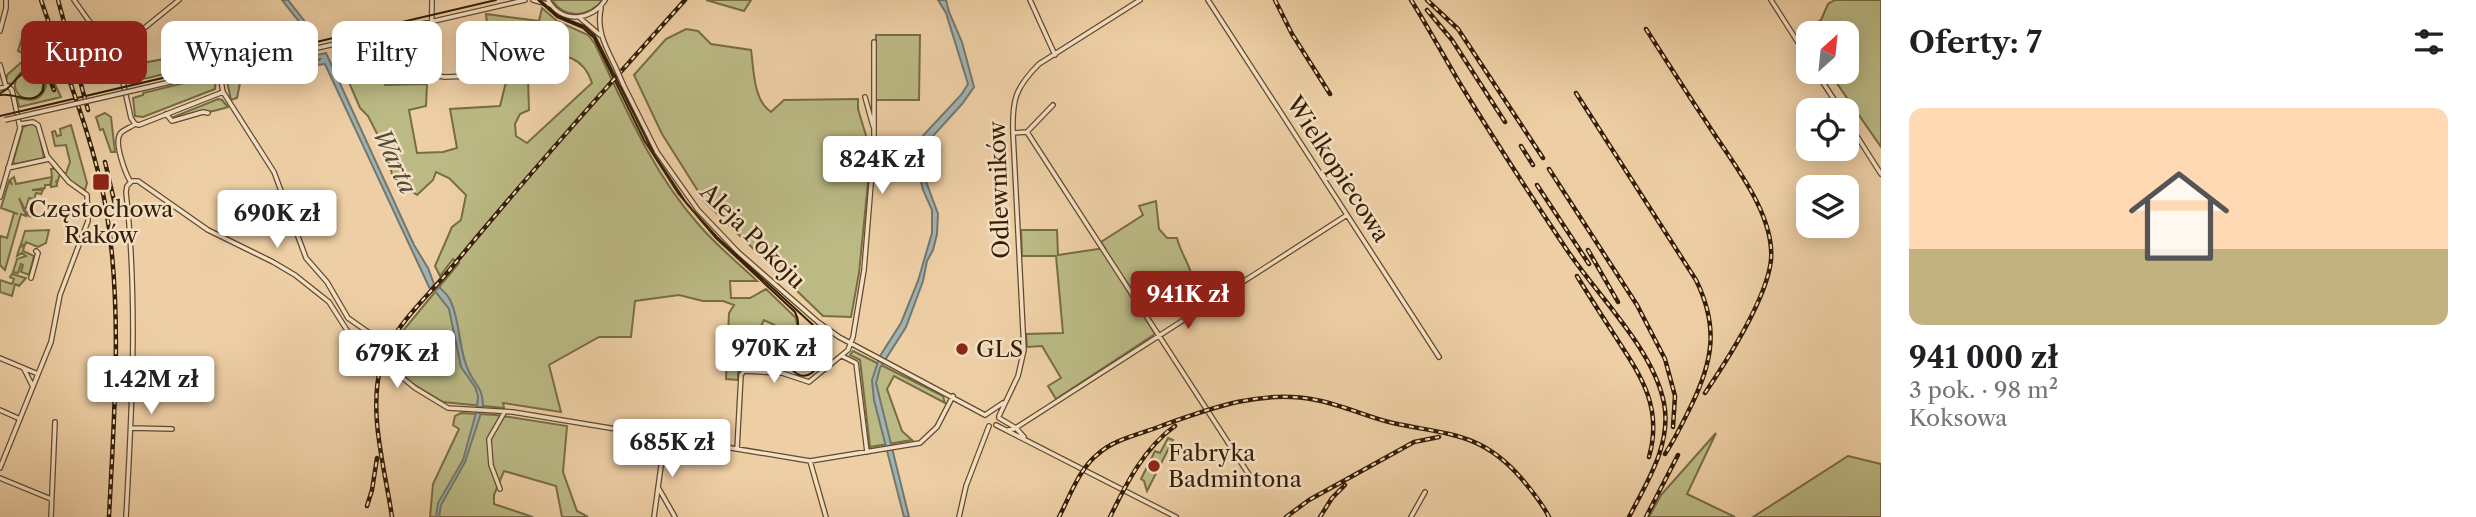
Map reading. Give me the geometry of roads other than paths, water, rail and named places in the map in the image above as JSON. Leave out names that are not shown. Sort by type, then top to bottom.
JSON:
[{"type":"street","points":[[0,31],[6,0]]},
{"type":"street","points":[[74,0],[88,21]]},
{"type":"street","points":[[147,26],[179,0]]},
{"type":"street","points":[[432,0],[431,75],[456,77]]},
{"type":"street","points":[[318,47],[521,0]]},
{"type":"street","points":[[533,0],[550,3]]},
{"type":"street","points":[[580,18],[590,15],[605,0]]},
{"type":"street","points":[[1030,0],[1055,55]]},
{"type":"street","name":"Odlewników","points":[[999,417],[1018,376],[1024,350],[1013,133],[1013,103],[1018,88],[1039,64],[1140,0]]},
{"type":"street","name":"Wielkopiecowa","points":[[1208,0],[1439,357]]},
{"type":"street","points":[[1771,0],[1796,39]]},
{"type":"street","name":"Aleja Pokoju","points":[[550,3],[566,16],[580,18],[590,24],[601,36]]},
{"type":"street","name":"Aleja Pokoju","points":[[602,5],[598,22],[601,36],[623,84],[657,152],[698,210],[738,251],[818,322],[850,344],[985,415]]},
{"type":"street","points":[[737,449],[741,375],[744,371],[782,373],[809,382],[848,350],[853,337],[864,270],[874,148],[874,42]]},
{"type":"street","points":[[0,65],[6,87]]},
{"type":"street","points":[[123,84],[131,118],[135,124]]},
{"type":"street","points":[[3,121],[161,84]]},
{"type":"street","points":[[222,84],[223,92],[274,172],[306,258],[327,282],[348,318],[368,332],[367,342],[363,347]]},
{"type":"street","points":[[0,88],[12,90],[20,124],[0,197]]},
{"type":"street","points":[[130,182],[122,164],[119,137],[121,133],[135,124],[139,125],[223,92]]},
{"type":"street","points":[[865,97],[868,115],[874,127]]},
{"type":"street","points":[[1013,133],[1027,132],[1053,105]]},
{"type":"street","points":[[166,114],[172,121],[208,113]]},
{"type":"street","points":[[0,468],[51,342],[60,295],[89,214],[87,195],[69,182],[49,159],[37,123],[20,124]]},
{"type":"street","points":[[1027,132],[1255,484]]},
{"type":"street","points":[[1859,139],[1881,174]]},
{"type":"street","points":[[1,166],[8,168],[49,159]]},
{"type":"street","points":[[130,182],[138,181],[208,230],[295,275],[329,302],[350,335],[363,347],[415,388],[448,408],[505,412],[810,461],[920,443],[937,427],[953,396]]},
{"type":"street","points":[[126,517],[131,428],[133,286],[127,192],[130,182]]},
{"type":"street","points":[[1008,430],[1016,428],[1347,215]]},
{"type":"street","points":[[32,278],[38,253],[36,251]]},
{"type":"street","points":[[842,356],[856,363],[867,452]]},
{"type":"street","points":[[0,358],[38,374]]},
{"type":"street","points":[[23,368],[33,388]]},
{"type":"street","name":"Odlewników","points":[[993,412],[1009,398]]},
{"type":"street","points":[[0,410],[20,419]]},
{"type":"street","points":[[500,489],[491,465],[489,439],[505,412]]},
{"type":"street","points":[[989,426],[985,422],[985,415],[993,412],[1026,438]]},
{"type":"street","points":[[996,425],[999,417]]},
{"type":"street","points":[[51,517],[55,422]]},
{"type":"street","points":[[989,426],[996,425],[1026,438],[1176,517]]},
{"type":"street","points":[[959,517],[963,496],[989,426]]},
{"type":"street","points":[[131,428],[172,429]]},
{"type":"street","points":[[654,517],[665,437]]},
{"type":"street","points":[[810,461],[826,517]]},
{"type":"street","points":[[0,478],[51,499]]},
{"type":"street","points":[[659,489],[673,516]]},
{"type":"street","points":[[1411,517],[1425,492]]},
{"type":"tram line","points":[[0,116],[496,0]]},
{"type":"tram line","points":[[538,0],[557,17],[583,28],[594,38],[644,140],[678,193],[716,238],[795,312],[798,326],[787,364],[801,375],[812,373],[828,347],[825,336],[717,237],[687,204],[654,154],[595,36],[584,26],[558,16],[540,0]]},
{"type":"tram line","points":[[0,93],[25,72],[37,72],[44,81],[43,91],[33,98],[0,95]]},
{"type":"railway","points":[[41,0],[94,155],[106,208],[116,324],[109,517]]},
{"type":"railway","points":[[58,0],[88,110]]},
{"type":"railway","points":[[392,517],[379,441],[376,403],[381,365],[393,338],[411,313],[685,0]]},
{"type":"railway","points":[[1275,0],[1292,34],[1330,94]]},
{"type":"railway","points":[[1411,0],[1511,165],[1577,265],[1636,342],[1658,382],[1666,418],[1661,448],[1629,517]]},
{"type":"railway","points":[[1427,0],[1458,29],[1543,158]]},
{"type":"railway","points":[[1427,10],[1452,40],[1505,122]]},
{"type":"railway","points":[[1646,29],[1750,188],[1766,224],[1770,242],[1768,275],[1754,311],[1705,393]]},
{"type":"railway","points":[[52,84],[54,90]]},
{"type":"railway","points":[[1576,93],[1696,280],[1708,313],[1710,344],[1704,374],[1691,406],[1665,454]]},
{"type":"railway","points":[[1521,146],[1533,165]]},
{"type":"railway","points":[[105,162],[116,209]]},
{"type":"railway","points":[[1549,169],[1637,305],[1665,359],[1675,396],[1673,427]]},
{"type":"railway","points":[[1537,185],[1589,264]]},
{"type":"railway","points":[[1588,250],[1618,302]]},
{"type":"railway","points":[[1577,276],[1633,365],[1647,393],[1653,423],[1649,457]]},
{"type":"railway","points":[[1059,517],[1085,467],[1112,444],[1218,407],[1276,397],[1326,402],[1477,444],[1492,452],[1521,478],[1549,517]]},
{"type":"railway","points":[[1110,517],[1145,456],[1175,426]]},
{"type":"railway","points":[[1286,517],[1309,500],[1414,442],[1439,437]]},
{"type":"railway","points":[[1646,517],[1678,455]]},
{"type":"railway","points":[[367,506],[377,458]]},
{"type":"railway","points":[[1320,517],[1332,498],[1345,485]]},
{"type":"place","name":"Częstochowa Raków","points":[[101,182]]},
{"type":"place","name":"GLS","points":[[962,349]]},
{"type":"place","name":"Fabryka Badmintona","points":[[1154,466]]},
{"type":"water label","name":"Warta","points":[[395,161]]}]
